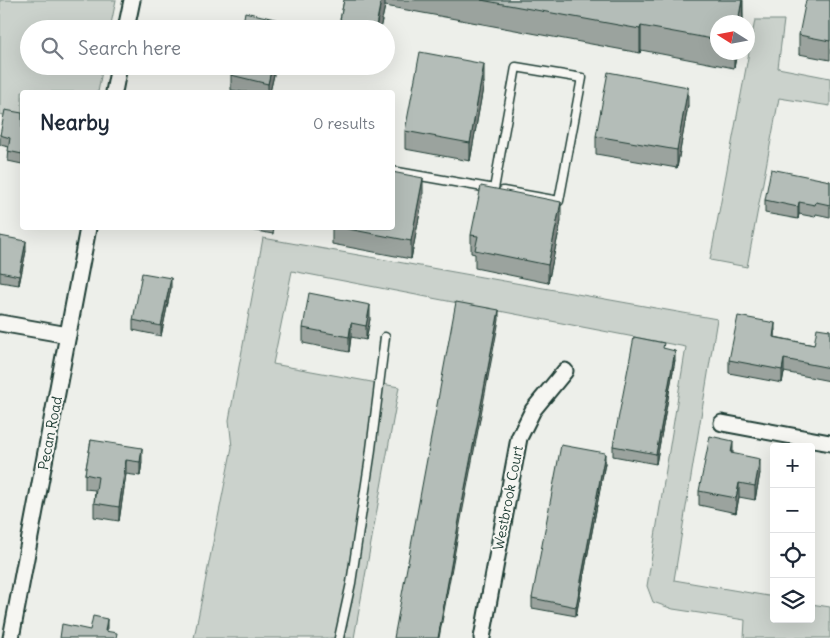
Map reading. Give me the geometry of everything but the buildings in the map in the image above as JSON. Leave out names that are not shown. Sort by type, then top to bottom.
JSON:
[{"type":"street","points":[[128,20],[132,0]]},
{"type":"street","points":[[114,90],[117,75]]},
{"type":"street","name":"Pecan Road","points":[[11,638],[88,230]]},
{"type":"street","points":[[0,323],[68,335]]},
{"type":"street","name":"Westbrook Court","points":[[482,638],[519,438],[533,410],[565,371]]},
{"type":"street","points":[[722,423],[830,443]]},
{"type":"lane","points":[[395,172],[559,201],[582,78],[516,67],[494,189]]},
{"type":"lane","points":[[339,638],[353,573],[385,337]]},
{"type":"shaded area","points":[[0,0],[116,0],[112,20],[20,20],[20,75],[101,75],[98,90],[20,90],[20,119],[0,114]]},
{"type":"shaded area","points":[[755,20],[784,20],[778,68],[830,78],[830,106],[779,98],[747,267],[710,260],[748,60],[755,60]]},
{"type":"shaded area","points":[[263,238],[717,319],[674,580],[770,596],[770,623],[815,623],[815,605],[830,607],[830,638],[744,638],[745,620],[673,609],[653,602],[647,586],[686,347],[292,271],[273,364],[399,387],[354,638],[194,638],[232,447],[229,420]]}]
